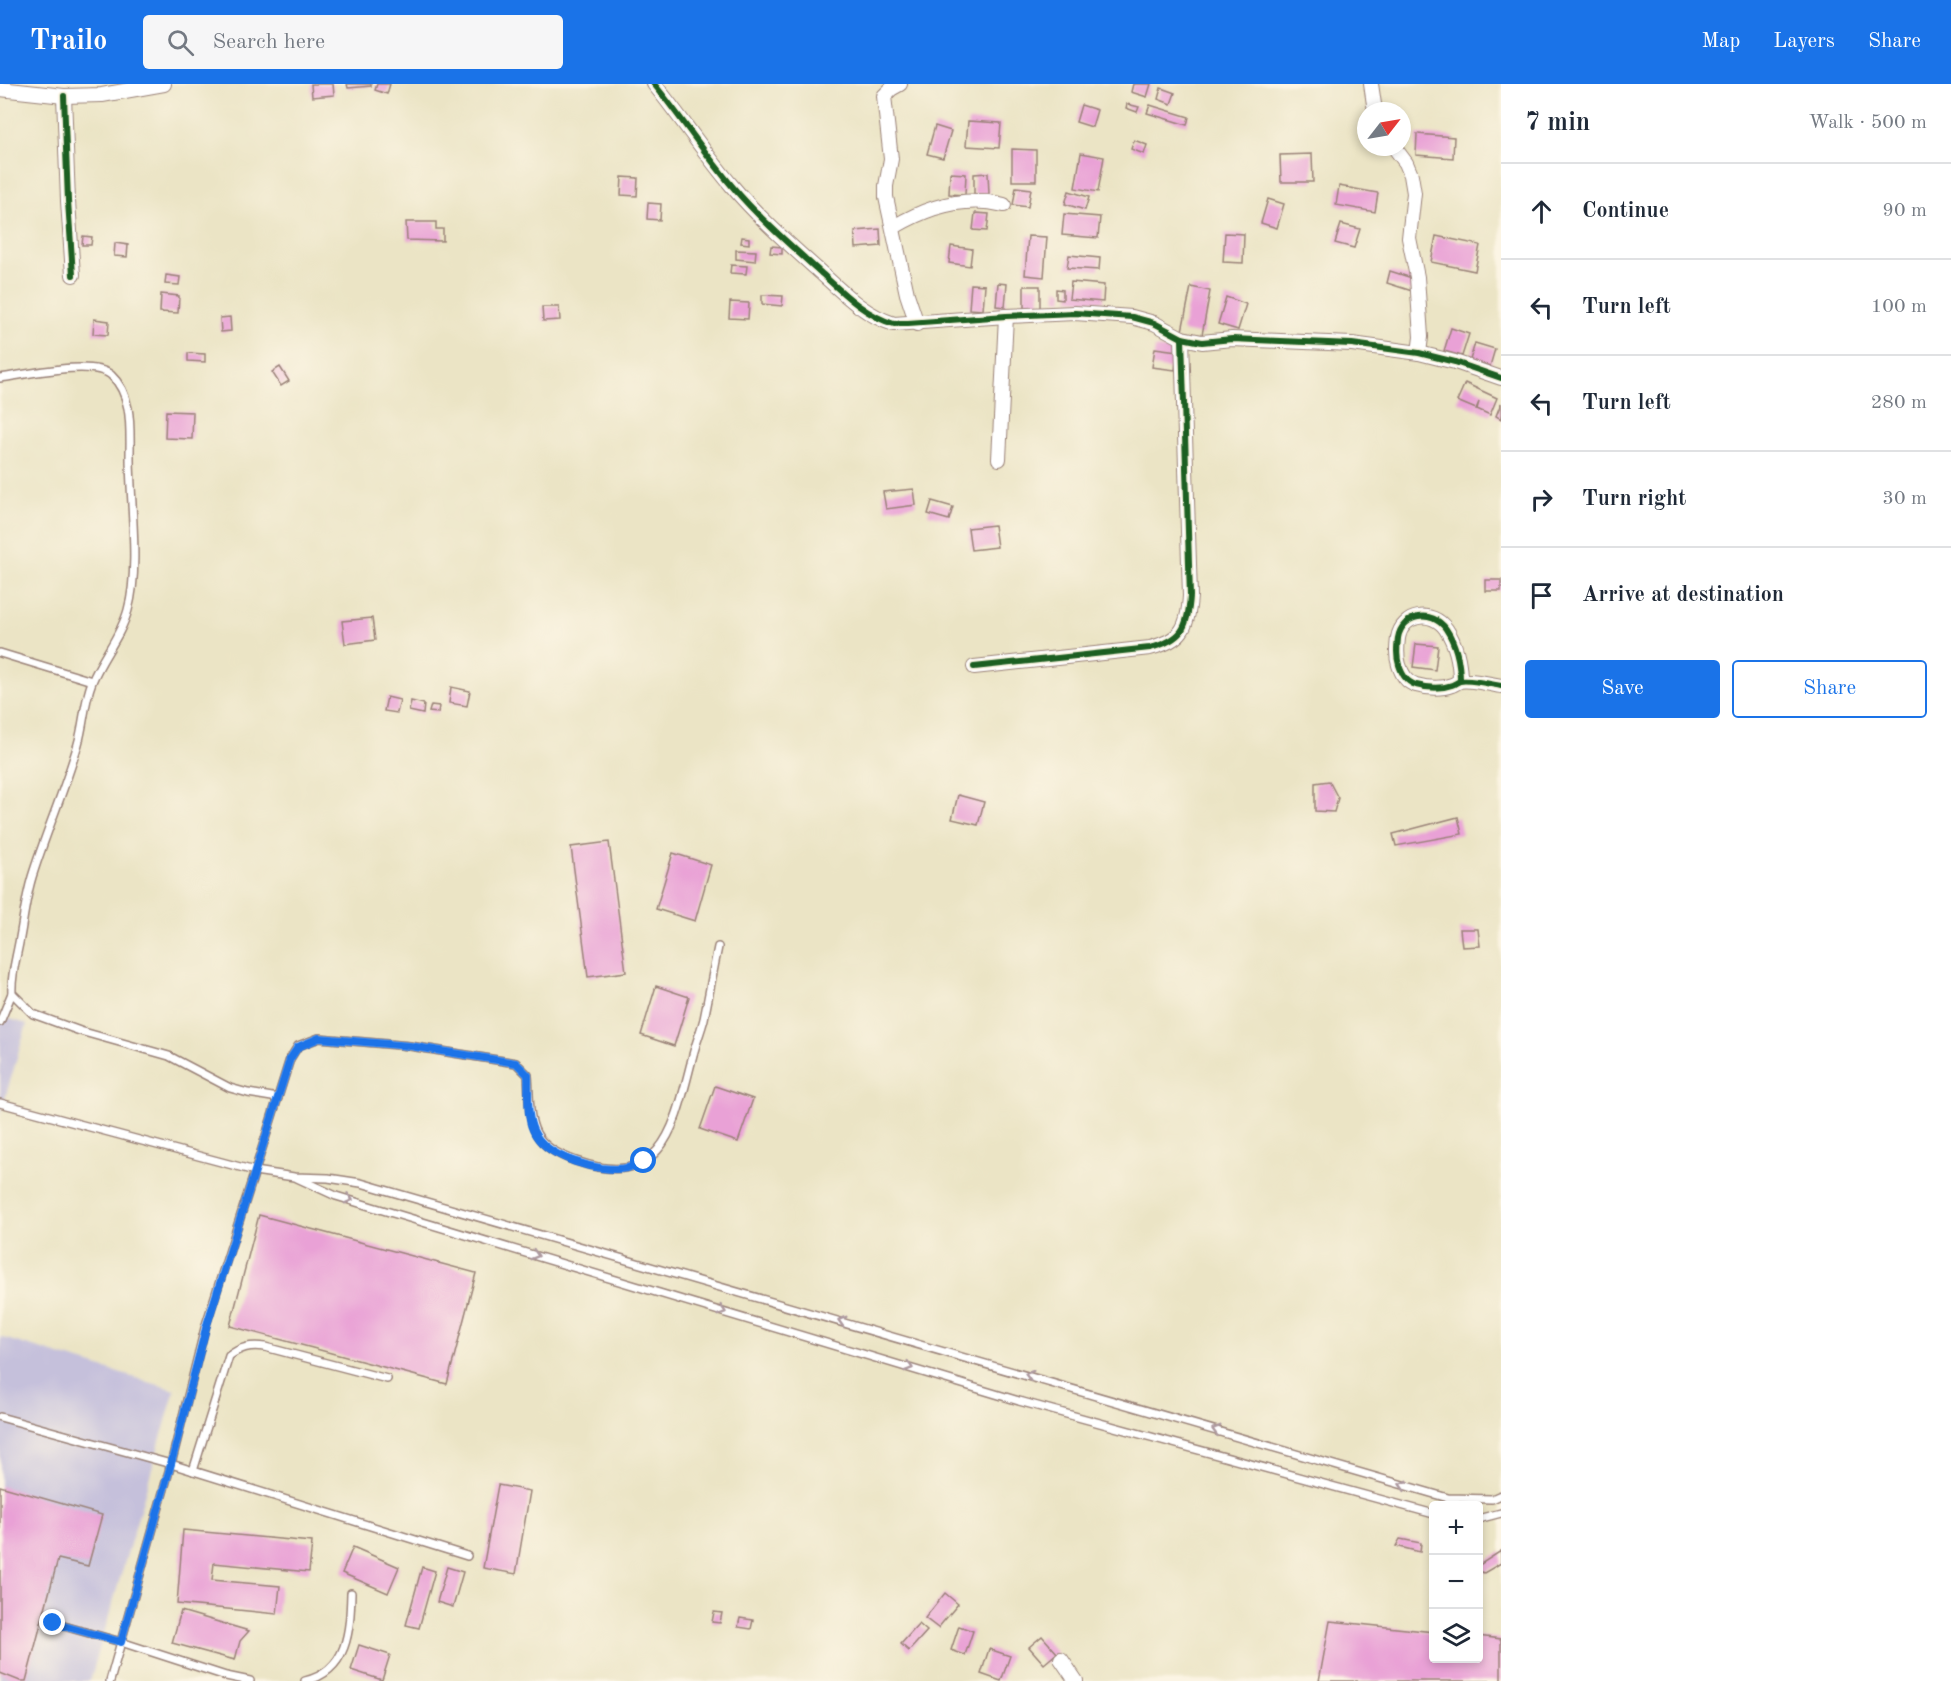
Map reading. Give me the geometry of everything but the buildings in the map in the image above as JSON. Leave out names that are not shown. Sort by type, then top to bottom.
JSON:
[{"type":"street","points":[[654,84],[733,187],[790,245],[864,310],[880,320],[894,324],[917,324],[1075,313],[1132,317],[1154,323],[1182,338],[1202,342],[1232,339],[1352,344],[1419,353],[1455,362],[1501,378]]},
{"type":"street","points":[[900,84],[883,90],[891,159],[886,197],[907,294],[917,324]]},
{"type":"street","points":[[1371,84],[1374,102]]},
{"type":"street","points":[[0,89],[64,96],[102,95],[155,85]]},
{"type":"street","points":[[64,96],[73,275]]},
{"type":"street","points":[[1401,156],[1411,175],[1414,193],[1409,238],[1417,277],[1421,337],[1419,353]]},
{"type":"street","points":[[894,227],[928,209],[983,201],[1004,205]]},
{"type":"street","points":[[999,459],[1006,316]]},
{"type":"street","points":[[974,668],[1150,648],[1168,643],[1178,635],[1185,624],[1190,596],[1182,338]]},
{"type":"street","points":[[1460,681],[1460,664],[1446,628],[1427,616],[1417,616],[1408,620],[1400,630],[1396,649],[1403,676],[1413,684],[1436,688],[1451,686],[1460,681],[1501,686]]},
{"type":"street","points":[[1061,1659],[1076,1681]]},
{"type":"lane","points":[[0,378],[80,367],[96,368],[110,374],[126,398],[130,425],[132,593],[121,630],[92,681],[79,742],[31,879],[13,968],[12,993],[0,1022]]},
{"type":"lane","points":[[0,653],[92,681]]},
{"type":"lane","points":[[110,1681],[171,1464],[206,1328],[290,1059],[298,1047],[319,1038],[410,1046],[516,1063],[528,1075],[530,1121],[534,1132],[552,1149],[566,1158],[596,1168],[628,1168],[644,1161],[659,1150],[672,1129],[703,1022],[718,947]]},
{"type":"lane","points":[[12,993],[33,1014],[80,1031],[169,1056],[230,1088],[278,1098]]},
{"type":"lane","points":[[0,1103],[255,1171],[362,1183],[1448,1498],[1492,1499],[1501,1495]]},
{"type":"lane","points":[[294,1177],[336,1196],[1019,1401],[1429,1513]]},
{"type":"lane","points":[[193,1471],[229,1356],[239,1349],[250,1345],[264,1347],[387,1379]]},
{"type":"lane","points":[[0,1417],[171,1464],[467,1556]]},
{"type":"lane","points":[[1483,1518],[1501,1514]]},
{"type":"lane","points":[[305,1681],[332,1668],[340,1657],[349,1631],[351,1593]]},
{"type":"lane","points":[[53,1623],[226,1676],[250,1681]]},
{"type":"shaded area","points":[[0,1016],[27,1024],[0,1115]]},
{"type":"shaded area","points":[[0,1337],[175,1390],[90,1681],[0,1681]]},
{"type":"cycle path","points":[[654,84],[722,173],[763,220],[854,302],[873,315],[894,324],[1075,313],[1132,317],[1154,323],[1182,338],[1202,342],[1232,339],[1352,344],[1419,353],[1455,362],[1501,378]]},
{"type":"cycle path","points":[[64,96],[73,275]]},
{"type":"cycle path","points":[[974,667],[1150,648],[1169,641],[1181,631],[1185,624],[1190,596],[1182,338]]},
{"type":"cycle path","points":[[1460,681],[1455,648],[1446,629],[1440,623],[1426,617],[1411,619],[1405,624],[1398,638],[1397,655],[1402,672],[1410,682],[1434,688],[1453,685],[1460,681],[1501,686]]},
{"type":"route","points":[[53,1623],[121,1642],[206,1328],[290,1059],[298,1047],[319,1038],[350,1040],[410,1046],[516,1063],[524,1068],[528,1075],[530,1121],[534,1132],[542,1142],[566,1158],[596,1168],[628,1168],[644,1161]]}]
